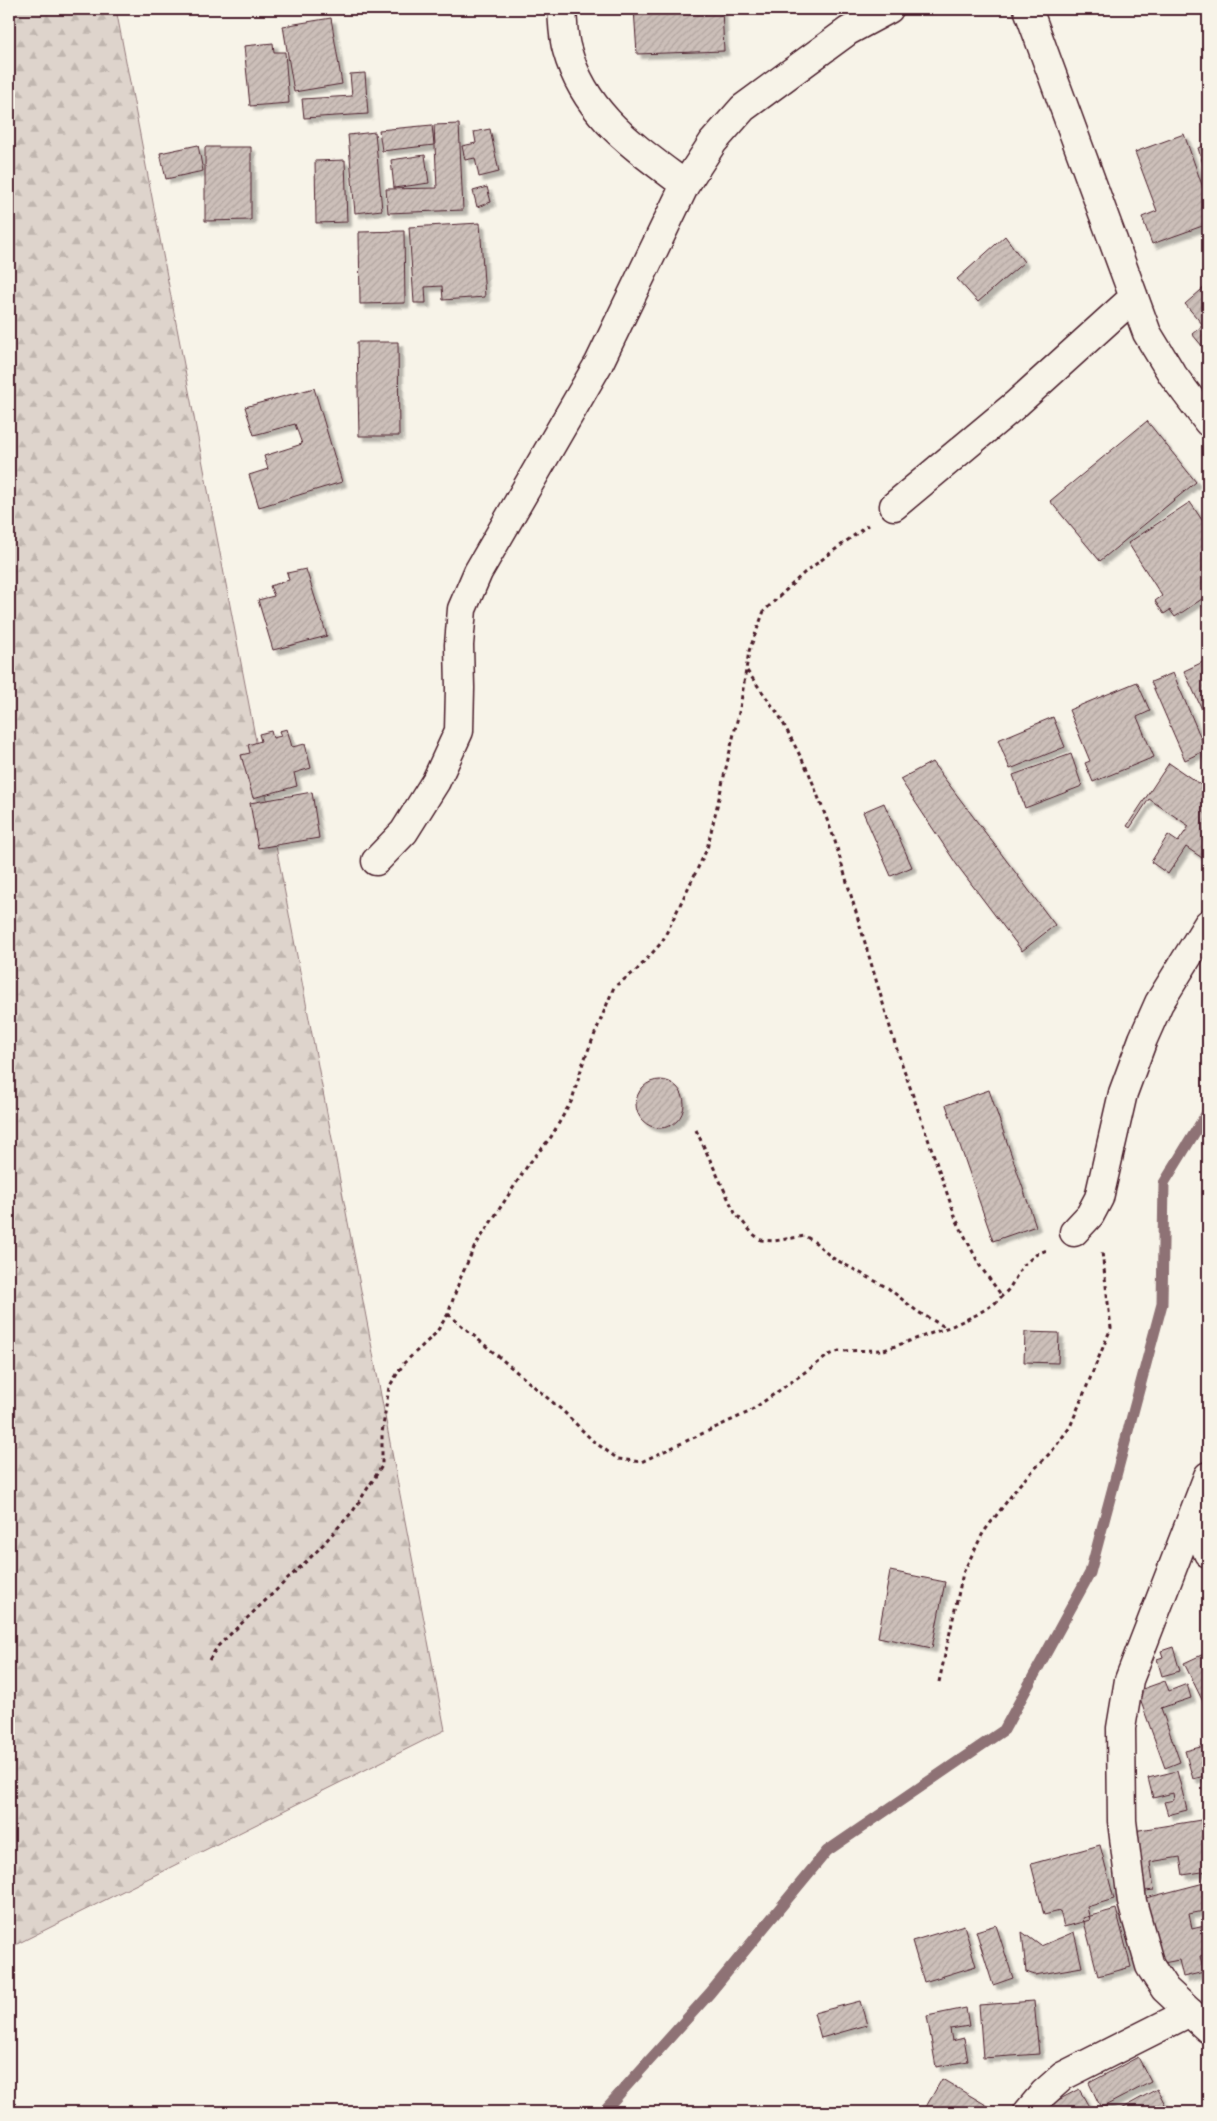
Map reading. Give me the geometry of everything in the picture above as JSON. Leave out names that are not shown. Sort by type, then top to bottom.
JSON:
[{"type":"street","points":[[562,9],[566,49],[580,85],[601,116],[625,140],[685,185]]},
{"type":"street","points":[[376,861],[404,832],[436,781],[459,731],[459,645],[462,609],[478,572],[598,363],[685,185],[713,142],[743,108],[848,31],[889,9]]},
{"type":"street","points":[[1028,9],[1147,332],[1172,374],[1208,422]]},
{"type":"street","points":[[894,506],[1015,405],[1133,298]]},
{"type":"street","points":[[1074,1232],[1090,1215],[1096,1204],[1103,1183],[1106,1160],[1122,1093],[1143,1039],[1159,1003],[1208,924]]},
{"type":"street","points":[[1028,2112],[1044,2093],[1063,2076],[1199,2020],[1165,1989],[1150,1966],[1132,1902],[1122,1821],[1121,1728],[1129,1680],[1208,1476]]},
{"type":"street","points":[[1193,1517],[1208,1553]]},
{"type":"path","points":[[209,1660],[218,1646],[318,1551],[363,1497],[382,1466],[382,1433],[389,1387],[404,1363],[436,1333],[448,1314],[460,1279],[474,1248],[528,1165],[551,1137],[572,1100],[583,1063],[614,987],[637,970],[662,942],[707,849],[740,708],[749,651],[764,611],[804,572],[894,506]]},
{"type":"path","points":[[746,670],[779,715],[809,773],[834,838],[895,1044],[956,1219],[980,1266],[1002,1296]]},
{"type":"path","points":[[696,1130],[735,1213],[753,1234],[761,1240],[774,1241],[805,1236],[831,1257],[888,1288],[918,1312],[945,1328]]},
{"type":"path","points":[[939,1682],[963,1573],[983,1533],[1020,1484],[1052,1451],[1070,1427],[1111,1328],[1096,1204]]},
{"type":"path","points":[[448,1314],[563,1411],[593,1441],[618,1459],[641,1462],[749,1412],[829,1355],[839,1351],[884,1350],[945,1328],[976,1314],[994,1304],[1009,1289],[1023,1265],[1037,1254],[1057,1245],[1074,1232]]},
{"type":"path","points":[[205,2112],[234,2110],[251,2112]]},
{"type":"green space","points":[[9,9],[116,9],[445,1730],[9,1948]]},
{"type":"building","points":[[634,9],[722,9],[724,51],[637,54]]},
{"type":"building","points":[[331,18],[342,84],[294,92],[283,26]]},
{"type":"building","points":[[273,43],[274,52],[285,52],[289,103],[250,106],[244,46]]},
{"type":"building","points":[[365,73],[368,114],[304,118],[302,99],[352,96],[350,74]]},
{"type":"building","points":[[459,124],[463,210],[388,213],[386,189],[437,188],[434,125]]},
{"type":"building","points":[[432,125],[434,145],[382,151],[379,130]]},
{"type":"building","points":[[490,129],[499,172],[479,177],[475,158],[465,160],[462,146],[476,143],[474,132]]},
{"type":"building","points":[[375,132],[382,210],[355,213],[348,135]]},
{"type":"building","points":[[1184,134],[1208,202],[1208,224],[1152,244],[1142,217],[1157,211],[1135,152]]},
{"type":"building","points":[[198,145],[203,171],[166,179],[160,153]]},
{"type":"building","points":[[1208,145],[1208,180],[1198,148]]},
{"type":"building","points":[[205,147],[251,147],[251,220],[205,221]]},
{"type":"building","points":[[425,155],[429,183],[394,188],[391,160]]},
{"type":"building","points":[[345,160],[347,222],[316,223],[315,161]]},
{"type":"building","points":[[487,187],[491,202],[477,207],[473,191]]},
{"type":"building","points":[[480,223],[485,297],[443,300],[442,286],[425,287],[426,303],[414,303],[409,227]]},
{"type":"building","points":[[404,231],[405,303],[360,304],[359,232]]},
{"type":"building","points":[[1005,236],[1024,262],[978,302],[957,279]]},
{"type":"building","points":[[1208,284],[1208,353],[1192,334],[1203,325],[1185,304]]},
{"type":"building","points":[[357,342],[398,342],[399,436],[359,436]]},
{"type":"building","points":[[314,388],[342,482],[259,507],[249,475],[268,469],[264,456],[302,444],[295,424],[254,435],[245,407]]},
{"type":"building","points":[[1147,421],[1196,482],[1100,561],[1050,501]]},
{"type":"building","points":[[1190,502],[1208,529],[1208,595],[1175,617],[1170,610],[1164,614],[1155,601],[1162,596],[1128,543]]},
{"type":"building","points":[[306,569],[327,636],[273,650],[258,600],[274,596],[270,586],[289,580],[287,573]]},
{"type":"building","points":[[1205,661],[1208,669],[1208,722],[1184,671]]},
{"type":"building","points":[[1173,673],[1206,750],[1185,760],[1151,682]]},
{"type":"building","points":[[1137,682],[1150,711],[1137,717],[1154,757],[1093,782],[1085,763],[1090,761],[1069,710]]},
{"type":"building","points":[[1053,717],[1065,747],[1010,769],[998,740]]},
{"type":"building","points":[[287,729],[292,747],[305,744],[311,768],[294,773],[297,786],[253,798],[241,755],[250,753],[248,745],[261,741],[259,734],[271,731],[273,738],[281,736],[279,731]]},
{"type":"building","points":[[1071,754],[1082,786],[1025,808],[1013,775]]},
{"type":"building","points":[[932,762],[1055,925],[1022,951],[957,865],[900,779]]},
{"type":"building","points":[[1169,763],[1208,790],[1208,862],[1186,847],[1168,874],[1151,862],[1168,835],[1178,842],[1189,826],[1149,799],[1130,828],[1127,826]]},
{"type":"building","points":[[312,792],[319,838],[258,848],[250,803]]},
{"type":"building","points":[[884,803],[912,867],[891,876],[863,812]]},
{"type":"building","points":[[660,1080],[669,1082],[677,1087],[682,1095],[684,1104],[682,1113],[677,1121],[669,1126],[660,1128],[651,1126],[643,1121],[638,1113],[636,1104],[638,1095],[643,1087],[651,1082]]},
{"type":"building","points":[[989,1090],[1036,1226],[993,1241],[946,1105]]},
{"type":"building","points":[[1025,1332],[1059,1333],[1058,1363],[1024,1362]]},
{"type":"building","points":[[890,1571],[945,1582],[932,1648],[878,1637]]},
{"type":"building","points":[[1173,1647],[1180,1671],[1162,1676],[1157,1659],[1163,1657],[1161,1651]]},
{"type":"building","points":[[1208,1652],[1208,1712],[1184,1663]]},
{"type":"building","points":[[1165,1681],[1169,1691],[1187,1684],[1191,1698],[1161,1708],[1180,1762],[1165,1768],[1137,1691]]},
{"type":"building","points":[[1208,1732],[1208,1745],[1204,1733]]},
{"type":"building","points":[[1208,1745],[1208,1775],[1193,1779],[1185,1751]]},
{"type":"building","points":[[1177,1771],[1187,1810],[1168,1815],[1164,1802],[1174,1800],[1173,1793],[1153,1798],[1148,1778]]},
{"type":"building","points":[[1207,1819],[1208,1871],[1183,1875],[1180,1857],[1150,1862],[1154,1890],[1137,1892],[1127,1832]]},
{"type":"building","points":[[1100,1845],[1114,1899],[1087,1907],[1090,1920],[1064,1927],[1060,1911],[1044,1915],[1031,1864]]},
{"type":"building","points":[[1204,1883],[1208,1898],[1208,1910],[1189,1914],[1192,1929],[1208,1925],[1208,1954],[1200,1956],[1204,1972],[1183,1977],[1179,1960],[1158,1964],[1142,1899]]},
{"type":"building","points":[[1116,1909],[1131,1967],[1098,1976],[1083,1918]]},
{"type":"building","points":[[964,1925],[976,1966],[924,1982],[912,1941]]},
{"type":"building","points":[[996,1925],[1013,1978],[993,1985],[976,1931]]},
{"type":"building","points":[[1022,1932],[1041,1946],[1074,1932],[1082,1967],[1035,1975],[1026,1972]]},
{"type":"building","points":[[860,2001],[867,2025],[821,2038],[814,2013]]},
{"type":"building","points":[[1034,2001],[1039,2054],[983,2058],[979,2005]]},
{"type":"building","points":[[966,2008],[969,2026],[950,2029],[952,2041],[964,2038],[968,2061],[936,2067],[927,2016]]},
{"type":"building","points":[[1138,2057],[1151,2082],[1101,2108],[1089,2083]]},
{"type":"building","points":[[942,2079],[998,2112],[923,2112]]},
{"type":"building","points":[[1079,2089],[1092,2112],[1051,2112],[1047,2106]]},
{"type":"building","points":[[1157,2089],[1169,2112],[1115,2112]]},
{"type":"waterway","points":[[603,2112],[710,1993],[827,1851],[1004,1730],[1090,1573],[1162,1304],[1164,1183],[1208,1111]]}]
